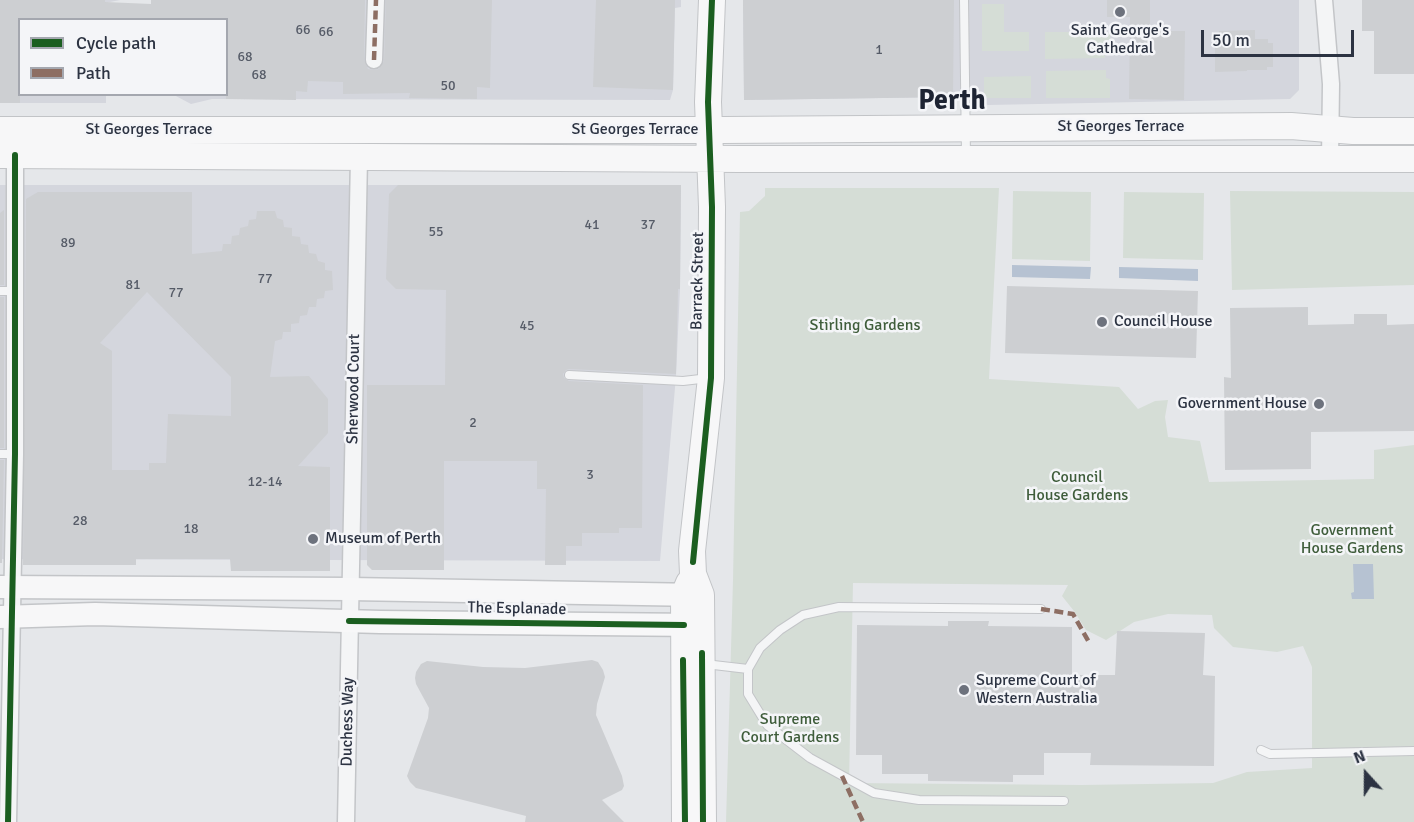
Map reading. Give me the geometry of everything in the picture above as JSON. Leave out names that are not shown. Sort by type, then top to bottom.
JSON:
[{"type":"main road","name":"Barrack Street","points":[[685,822],[693,625],[692,551],[711,378],[711,159],[708,102],[712,0]]},
{"type":"main road","name":"St Georges Terrace","points":[[0,130],[710,130],[1292,126],[1414,131]]},
{"type":"main road","name":"St Georges Terrace","points":[[8,155],[711,159],[1414,159]]},
{"type":"main road","name":"The Esplanade","points":[[6,586],[693,588]]},
{"type":"main road","name":"The Esplanade","points":[[6,617],[95,614],[349,621],[693,625]]},
{"type":"main road","name":"Barrack Street","points":[[692,662],[704,822]]},
{"type":"street","points":[[374,60],[376,0]]},
{"type":"street","points":[[1324,0],[1331,84],[1330,159]]},
{"type":"street","points":[[8,155],[6,586],[8,822]]},
{"type":"street","name":"Sherwood Court","points":[[349,621],[358,157]]},
{"type":"street","name":"Duchess Way","points":[[346,822],[349,621]]},
{"type":"lane","points":[[964,0],[966,159]]},
{"type":"lane","points":[[569,375],[683,381],[711,378]]},
{"type":"lane","points":[[1041,609],[839,607],[803,615],[780,630],[760,648],[748,669],[748,694],[767,725],[810,758],[874,793],[919,800],[1064,801]]},
{"type":"lane","points":[[692,662],[748,669]]},
{"type":"lane","points":[[1261,750],[1270,754],[1414,751]]},
{"type":"shaded area","points":[[0,0],[120,0],[30,18],[18,18],[18,96],[106,96],[106,103],[0,103]]},
{"type":"shaded area","points":[[151,0],[681,0],[681,7],[675,8],[673,90],[670,100],[212,99],[191,104],[176,96],[228,96],[228,18],[218,18]]},
{"type":"shaded area","points":[[743,0],[1299,0],[1299,90],[1290,99],[988,105],[953,97],[744,100]]},
{"type":"shaded area","points":[[0,185],[681,185],[676,376],[660,561],[0,559]]},
{"type":"green space","points":[[982,4],[1004,4],[1004,32],[1029,32],[1029,51],[982,51]]},
{"type":"green space","points":[[1045,32],[1108,32],[1110,51],[1105,51],[1105,58],[1045,59]]},
{"type":"green space","points":[[1106,70],[1106,78],[1110,79],[1110,98],[1046,98],[1046,71]]},
{"type":"green space","points":[[1031,76],[1031,98],[984,98],[984,77]]},
{"type":"green space","points":[[765,188],[999,188],[989,379],[1119,387],[1138,409],[1155,401],[1168,400],[1165,417],[1168,437],[1200,441],[1209,482],[1374,479],[1374,450],[1414,445],[1414,822],[726,822],[740,212],[749,211],[765,196]],"holes":[[[853,583],[1068,585],[1062,596],[1086,630],[1106,640],[1134,622],[1168,614],[1212,615],[1214,628],[1233,647],[1277,652],[1303,646],[1312,667],[1312,768],[1247,772],[1213,783],[1082,785],[849,783]]]},
{"type":"green space","points":[[1013,191],[1091,192],[1090,261],[1012,259]]},
{"type":"green space","points":[[1230,191],[1414,192],[1414,285],[1232,290]]},
{"type":"green space","points":[[1124,192],[1204,193],[1203,260],[1123,258]]},
{"type":"water","points":[[1012,265],[1091,267],[1090,279],[1012,277]]},
{"type":"water","points":[[1119,267],[1198,269],[1198,281],[1119,278]]},
{"type":"water","points":[[1353,564],[1373,564],[1374,599],[1352,599]]},
{"type":"building","points":[[0,0],[105,0],[105,2],[151,4],[151,0],[365,0],[364,60],[368,69],[374,70],[379,69],[384,61],[386,0],[492,0],[490,88],[477,87],[477,99],[409,98],[410,93],[343,94],[343,82],[308,81],[307,92],[296,91],[296,100],[226,99],[228,96],[228,18],[18,18],[18,96],[20,96],[20,103],[0,103]]},
{"type":"building","points":[[596,0],[675,0],[673,90],[593,87]]},
{"type":"building","points":[[743,0],[954,0],[953,97],[744,100]]},
{"type":"building","points":[[1107,0],[1150,0],[1150,31],[1185,31],[1184,100],[1129,99],[1130,17],[1107,17]]},
{"type":"building","points":[[1362,0],[1414,0],[1414,74],[1374,74],[1374,31],[1362,31]]},
{"type":"building","points":[[1255,30],[1255,39],[1268,39],[1268,43],[1273,43],[1273,67],[1267,67],[1267,70],[1215,72],[1215,40],[1219,40],[1219,31]]},
{"type":"building","points":[[398,185],[681,185],[676,374],[569,369],[563,374],[564,378],[569,381],[643,385],[642,528],[619,528],[619,533],[582,533],[582,546],[566,546],[566,565],[545,565],[546,489],[537,489],[537,461],[444,461],[444,570],[372,570],[367,565],[367,385],[445,385],[446,290],[396,289],[386,279],[389,194]]},
{"type":"building","points":[[38,192],[192,192],[192,254],[222,251],[223,244],[231,244],[232,236],[239,235],[240,228],[248,226],[249,220],[256,219],[257,211],[275,211],[277,218],[283,220],[284,227],[292,228],[292,236],[300,237],[301,244],[308,245],[309,253],[316,254],[318,261],[325,263],[325,270],[332,271],[333,290],[325,291],[324,298],[317,299],[316,307],[309,307],[307,315],[300,316],[299,323],[291,324],[291,332],[283,332],[282,339],[275,341],[270,377],[309,376],[328,399],[328,433],[298,466],[330,467],[330,571],[231,571],[230,559],[136,559],[136,565],[23,565],[26,199]],"holes":[[[147,292],[231,377],[231,416],[168,414],[166,463],[149,463],[149,470],[112,470],[112,351],[100,343]]]},
{"type":"building","points":[[4,210],[4,285],[0,285],[0,213]]},
{"type":"building","name":"Council House","points":[[1007,286],[1198,291],[1196,358],[1005,353]]},
{"type":"building","points":[[0,297],[4,297],[4,448],[0,448]]},
{"type":"building","name":"Government House","points":[[1308,307],[1308,325],[1354,324],[1354,314],[1387,314],[1387,325],[1414,324],[1414,431],[1311,432],[1311,469],[1225,470],[1224,377],[1231,378],[1230,308]]},
{"type":"building","points":[[0,460],[4,460],[2,563],[0,563]]},
{"type":"building","name":"Supreme Court of Western Australia","points":[[948,621],[989,621],[988,626],[1072,627],[1072,675],[1115,675],[1117,631],[1205,633],[1203,675],[1215,676],[1214,766],[1090,765],[1091,753],[1044,753],[1044,775],[1013,775],[1013,782],[928,781],[928,774],[882,774],[882,755],[856,755],[857,625],[948,626]]},
{"type":"building","points":[[592,660],[598,662],[605,677],[596,715],[622,776],[624,786],[622,790],[602,800],[624,822],[525,822],[526,816],[416,788],[410,782],[407,776],[428,718],[429,708],[416,684],[416,672],[421,664],[427,661],[483,667],[525,668]]},
{"type":"marked path","points":[[374,60],[376,0]]},
{"type":"marked path","points":[[1041,609],[1073,614],[1090,644]]},
{"type":"marked path","points":[[842,776],[863,822]]},
{"type":"cycle path","points":[[693,562],[711,378],[712,207],[708,102],[712,0]]},
{"type":"cycle path","points":[[8,822],[15,454],[15,155]]},
{"type":"cycle path","points":[[349,621],[684,625]]},
{"type":"cycle path","points":[[702,653],[703,822]]},
{"type":"cycle path","points":[[683,660],[685,822]]},
{"type":"place","name":"Saint George's Cathedral","points":[[1120,12]]},
{"type":"place","name":"Council House","points":[[1102,322]]},
{"type":"place","name":"Government House","points":[[1319,404]]},
{"type":"place","name":"Museum of Perth","points":[[313,539]]},
{"type":"place","name":"Supreme Court of Western Australia","points":[[964,690]]},
{"type":"district","name":"Perth","points":[[952,102]]},
{"type":"park label","name":"Stirling Gardens","points":[[865,326]]},
{"type":"park label","name":"Council House Gardens","points":[[1077,487]]},
{"type":"park label","name":"Government House Gardens","points":[[1352,540]]},
{"type":"park label","name":"Supreme Court Gardens","points":[[790,729]]}]
